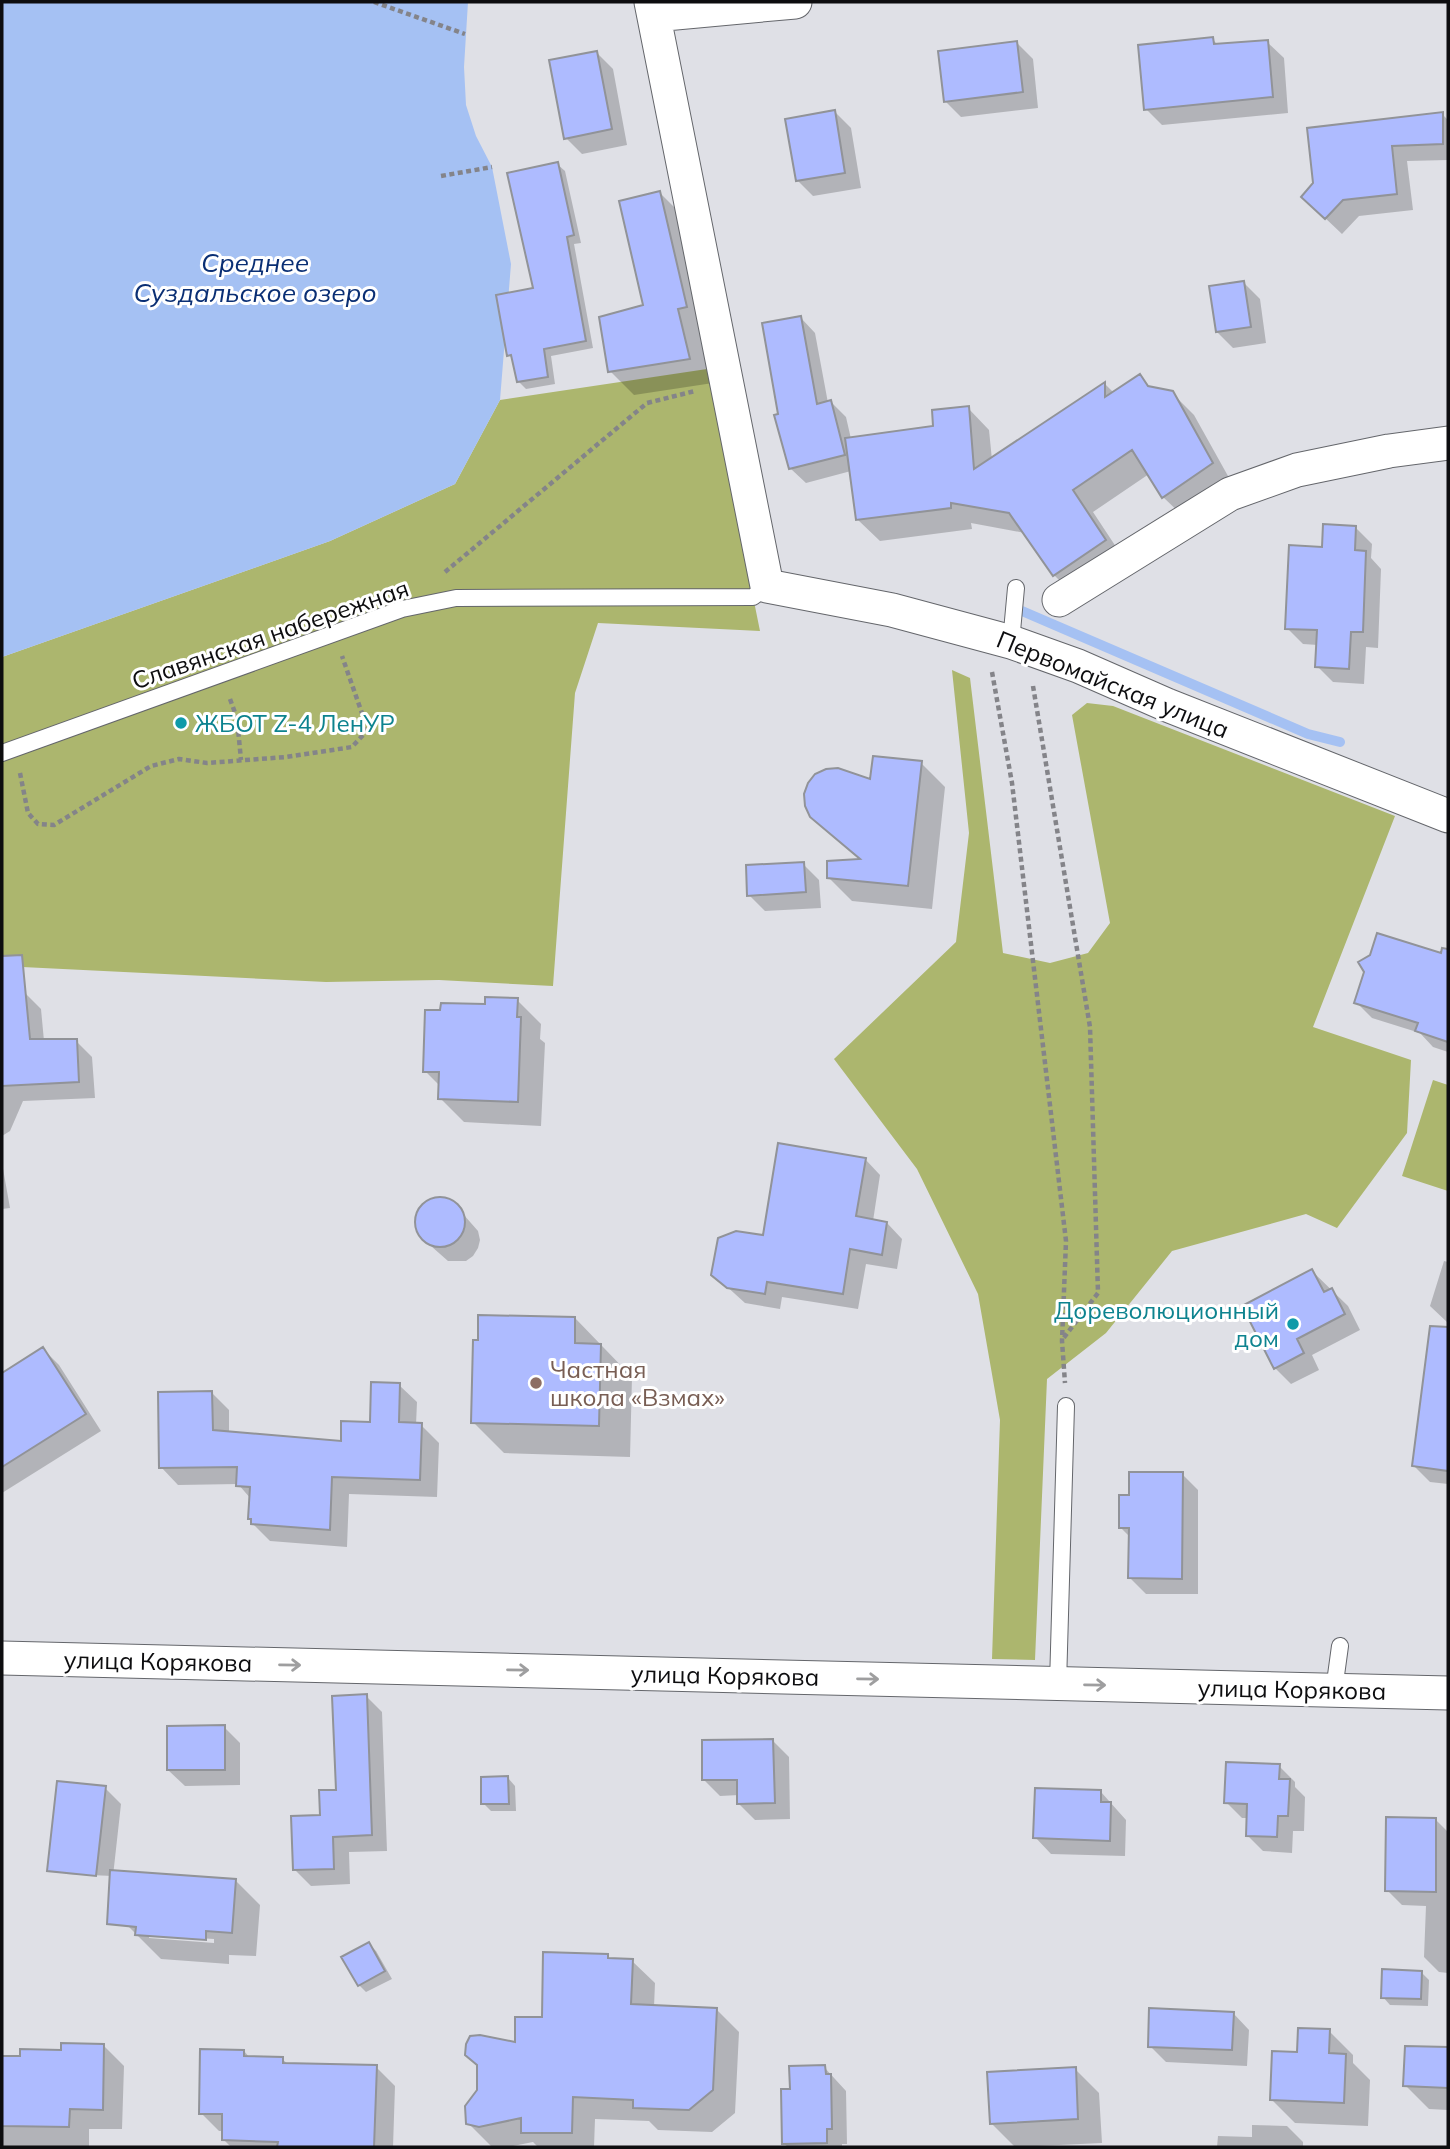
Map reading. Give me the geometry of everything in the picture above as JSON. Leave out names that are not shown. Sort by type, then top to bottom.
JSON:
[{"type":"street","points":[[767,586],[652,8],[795,2]]},
{"type":"street","points":[[1059,600],[1230,494],[1297,470],[1389,451],[1448,443]]},
{"type":"street","name":"Первомайская улица","points":[[767,586],[892,610],[1008,641],[1078,666],[1167,705],[1448,816]]},
{"type":"street","name":"улица Корякова","points":[[2,1658],[1448,1693]]},
{"type":"lane","name":"Славянская набережная","points":[[8,750],[402,608],[456,597],[753,597],[767,586]]},
{"type":"lane","points":[[1008,641],[1016,588]]},
{"type":"lane","points":[[1058,1684],[1066,1406]]},
{"type":"lane","points":[[1334,1690],[1339,1646]]},
{"type":"path","points":[[374,2],[465,34]]},
{"type":"path","points":[[440,176],[492,167]]},
{"type":"path","points":[[445,573],[647,403],[694,391],[726,379]]},
{"type":"path","points":[[8,750],[28,813],[38,824],[54,825],[152,766],[179,759],[207,763],[286,757],[352,747],[364,734],[364,719],[333,632]]},
{"type":"path","points":[[1008,641],[1012,783],[1066,1241],[1062,1340],[1066,1406]]},
{"type":"path","points":[[1008,641],[1090,1027],[1098,1293],[1062,1340]]},
{"type":"path","points":[[237,718],[241,760]]},
{"type":"green space","points":[[707,369],[760,631],[598,623],[575,693],[553,986],[439,980],[326,982],[2,966],[2,657],[330,541],[455,484],[500,400]]},
{"type":"green space","points":[[952,670],[970,678],[1003,953],[1050,963],[1088,953],[1110,923],[1072,715],[1087,703],[1113,706],[1395,816],[1313,1027],[1411,1060],[1407,1133],[1337,1228],[1306,1214],[1172,1251],[1106,1333],[1047,1379],[1035,1660],[992,1659],[1000,1420],[978,1294],[917,1169],[834,1059],[956,942],[969,833]]},
{"type":"green space","points":[[1433,1080],[1448,1085],[1448,1191],[1402,1176]]},
{"type":"water","name":"Среднее Суздальское озеро","points":[[2,2],[468,2],[464,67],[466,105],[476,136],[492,167],[511,264],[500,400],[455,484],[330,541],[2,657]]},
{"type":"building","points":[[1213,37],[1214,44],[1268,40],[1273,97],[1144,110],[1138,45]]},
{"type":"building","points":[[1017,41],[1023,92],[944,102],[938,51]]},
{"type":"building","points":[[597,51],[612,129],[564,139],[549,60]]},
{"type":"building","points":[[835,110],[845,173],[796,181],[785,119]]},
{"type":"building","points":[[1443,112],[1443,144],[1392,146],[1397,194],[1343,200],[1325,219],[1301,197],[1313,183],[1307,128]]},
{"type":"building","points":[[558,162],[574,235],[567,237],[586,341],[544,349],[548,377],[517,382],[511,355],[507,356],[496,295],[533,288],[507,173]]},
{"type":"building","points":[[660,191],[687,307],[678,309],[690,359],[608,372],[599,317],[643,305],[619,201]]},
{"type":"building","points":[[1244,281],[1251,327],[1216,332],[1209,286]]},
{"type":"building","points":[[801,316],[817,404],[831,400],[845,455],[789,469],[774,415],[778,414],[762,323]]},
{"type":"building","points":[[1140,374],[1148,386],[1173,391],[1213,463],[1162,498],[1132,450],[1073,490],[1106,540],[1053,576],[1009,513],[951,503],[951,508],[856,520],[845,438],[933,426],[932,410],[969,406],[974,469],[1105,382],[1105,397]]},
{"type":"building","points":[[1323,524],[1356,526],[1355,550],[1366,551],[1363,632],[1351,632],[1349,669],[1315,667],[1317,630],[1285,629],[1289,545],[1322,547]]},
{"type":"building","points":[[873,756],[922,761],[908,886],[827,878],[827,861],[860,859],[810,817],[805,806],[804,794],[815,774],[838,768],[870,779]]},
{"type":"building","points":[[804,862],[806,892],[747,896],[746,865]]},
{"type":"building","points":[[1377,933],[1441,953],[1442,948],[1448,949],[1448,1042],[1415,1031],[1418,1023],[1354,1003],[1364,972],[1358,962],[1370,955]]},
{"type":"building","points":[[22,955],[30,1039],[77,1039],[79,1082],[2,1086],[2,956]]},
{"type":"building","points":[[485,997],[518,998],[517,1017],[521,1017],[518,1102],[438,1099],[439,1072],[423,1072],[425,1010],[440,1010],[441,1003],[485,1004]]},
{"type":"building","points":[[778,1143],[866,1158],[856,1216],[887,1222],[882,1255],[850,1249],[843,1294],[767,1282],[765,1294],[727,1288],[711,1275],[718,1238],[736,1231],[763,1235]]},
{"type":"building","points":[[440,1197],[457,1205],[465,1222],[457,1239],[440,1247],[423,1239],[415,1222],[423,1205]]},
{"type":"building","points":[[1312,1269],[1324,1292],[1332,1288],[1345,1314],[1297,1339],[1304,1353],[1274,1369],[1242,1306]]},
{"type":"building","name":"Частная школа «Взмах»","points":[[478,1315],[575,1317],[575,1343],[601,1344],[599,1426],[471,1423],[473,1340],[478,1340]]},
{"type":"building","points":[[1430,1326],[1448,1327],[1448,1471],[1412,1466]]},
{"type":"building","points":[[43,1347],[86,1414],[2,1467],[2,1373]]},
{"type":"building","points":[[371,1382],[400,1383],[399,1422],[422,1423],[420,1480],[332,1477],[330,1530],[251,1524],[251,1519],[248,1519],[250,1487],[236,1486],[237,1467],[159,1468],[158,1392],[212,1391],[213,1430],[341,1441],[341,1421],[370,1422]]},
{"type":"building","points":[[1129,1472],[1183,1472],[1182,1579],[1128,1578],[1129,1528],[1119,1528],[1119,1495],[1129,1495]]},
{"type":"building","points":[[367,1694],[372,1835],[333,1837],[334,1869],[293,1870],[291,1816],[320,1815],[319,1790],[336,1790],[332,1696]]},
{"type":"building","points":[[225,1725],[225,1770],[167,1770],[167,1726]]},
{"type":"building","points":[[773,1739],[775,1803],[737,1804],[737,1780],[702,1780],[702,1740]]},
{"type":"building","points":[[1226,1762],[1280,1764],[1279,1779],[1290,1779],[1288,1816],[1278,1816],[1277,1837],[1246,1836],[1247,1804],[1224,1803]]},
{"type":"building","points":[[508,1776],[509,1804],[481,1804],[481,1777]]},
{"type":"building","points":[[57,1781],[106,1786],[96,1876],[47,1871]]},
{"type":"building","points":[[1035,1788],[1101,1790],[1101,1802],[1111,1802],[1110,1841],[1033,1838]]},
{"type":"building","points":[[1386,1817],[1436,1818],[1436,1892],[1385,1891]]},
{"type":"building","points":[[110,1870],[236,1879],[232,1933],[206,1931],[206,1940],[135,1935],[136,1927],[107,1924]]},
{"type":"building","points":[[369,1942],[385,1971],[358,1986],[341,1957]]},
{"type":"building","points":[[543,1952],[608,1954],[608,1958],[633,1959],[631,2004],[717,2008],[713,2090],[689,2110],[633,2108],[633,2100],[573,2097],[572,2133],[521,2133],[521,2118],[479,2127],[466,2124],[465,2106],[477,2090],[477,2065],[465,2055],[466,2044],[470,2036],[480,2035],[515,2042],[515,2017],[542,2017]]},
{"type":"building","points":[[1382,1969],[1422,1971],[1421,1999],[1381,1998]]},
{"type":"building","points":[[1149,2008],[1234,2012],[1232,2050],[1148,2047]]},
{"type":"building","points":[[1298,2028],[1330,2029],[1329,2053],[1346,2054],[1344,2103],[1270,2100],[1272,2051],[1297,2052]]},
{"type":"building","points":[[61,2043],[104,2044],[103,2110],[70,2109],[69,2127],[2,2126],[2,2056],[20,2056],[20,2049],[61,2050]]},
{"type":"building","points":[[1405,2046],[1448,2047],[1448,2088],[1403,2086]]},
{"type":"building","points":[[200,2049],[244,2050],[244,2056],[283,2057],[283,2063],[377,2065],[374,2147],[277,2147],[278,2142],[222,2140],[222,2114],[199,2114]]},
{"type":"building","points":[[825,2065],[826,2074],[831,2074],[832,2129],[827,2129],[827,2143],[782,2144],[781,2089],[790,2089],[789,2066]]},
{"type":"building","points":[[1076,2067],[1078,2119],[990,2124],[987,2072]]},
{"type":"waterway","points":[[1022,611],[1308,734],[1340,742]]},
{"type":"place","name":"ЖБОТ Z-4 ЛенУР","points":[[181,723]]},
{"type":"place","name":"Дореволюционный дом","points":[[1293,1324]]},
{"type":"place","name":"Частная школа «Взмах»","points":[[536,1383]]}]
